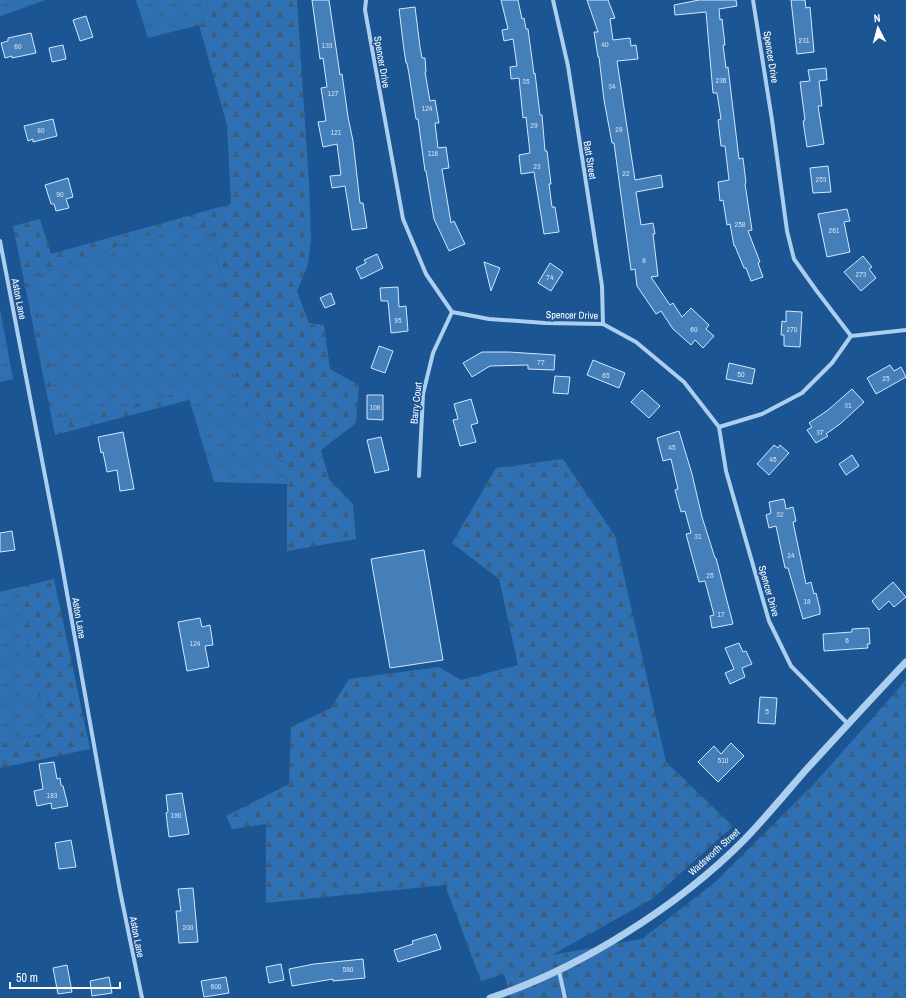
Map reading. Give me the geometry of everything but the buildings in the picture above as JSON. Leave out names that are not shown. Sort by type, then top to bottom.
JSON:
[{"type":"street","name":"Spencer Drive","points":[[366,0],[365,10],[403,219],[426,274],[452,312],[488,319],[545,323],[603,324],[636,342],[684,382],[719,427],[726,471],[769,621],[791,666],[848,724]]},
{"type":"street","name":"Batt Street","points":[[553,0],[568,66],[602,286],[603,324]]},
{"type":"street","name":"Spencer Drive","points":[[753,0],[772,120],[787,232],[794,259],[851,336]]},
{"type":"street","name":"Aston Lane","points":[[0,241],[58,546],[123,906],[142,998]]},
{"type":"street","name":"Barry Court","points":[[419,476],[423,394],[433,353],[452,312]]},
{"type":"street","points":[[719,427],[762,414],[802,393],[832,363],[851,336],[906,330]]},
{"type":"street","name":"Wadsworth Street","points":[[490,998],[559,971],[603,946],[653,915],[705,875],[744,839],[906,662]]},
{"type":"street","points":[[559,971],[566,998]]},
{"type":"green space","points":[[0,0],[46,0],[0,16]]},
{"type":"green space","points":[[136,0],[208,0],[206,10],[199,25],[148,38]]},
{"type":"green space","points":[[208,0],[297,0],[309,183],[311,239],[308,264],[297,291],[309,323],[324,325],[330,369],[359,385],[356,423],[321,450],[329,479],[353,504],[356,539],[287,551],[287,484],[289,464],[275,458],[264,403],[240,406],[229,307],[209,227],[164,229],[30,278],[62,422],[187,391],[189,400],[55,435],[13,226],[40,219],[51,254],[231,204],[227,125],[199,25],[206,10]]},
{"type":"green space","points":[[209,227],[229,307],[240,405],[264,402],[275,458],[289,464],[287,484],[214,482],[187,392],[61,422],[30,278],[164,229]]},
{"type":"green space","points":[[0,309],[13,379],[0,382]]},
{"type":"green space","points":[[563,459],[615,536],[666,762],[733,826],[652,899],[552,955],[642,939],[715,882],[814,784],[906,680],[906,998],[511,998],[504,974],[481,981],[445,885],[266,903],[266,824],[232,829],[226,816],[289,784],[291,727],[331,708],[349,679],[439,667],[461,680],[518,665],[499,579],[452,543],[496,468]]},
{"type":"green space","points":[[54,579],[90,749],[0,768],[0,744],[47,732],[16,588]]},
{"type":"green space","points":[[16,588],[47,732],[0,744],[0,592]]}]
